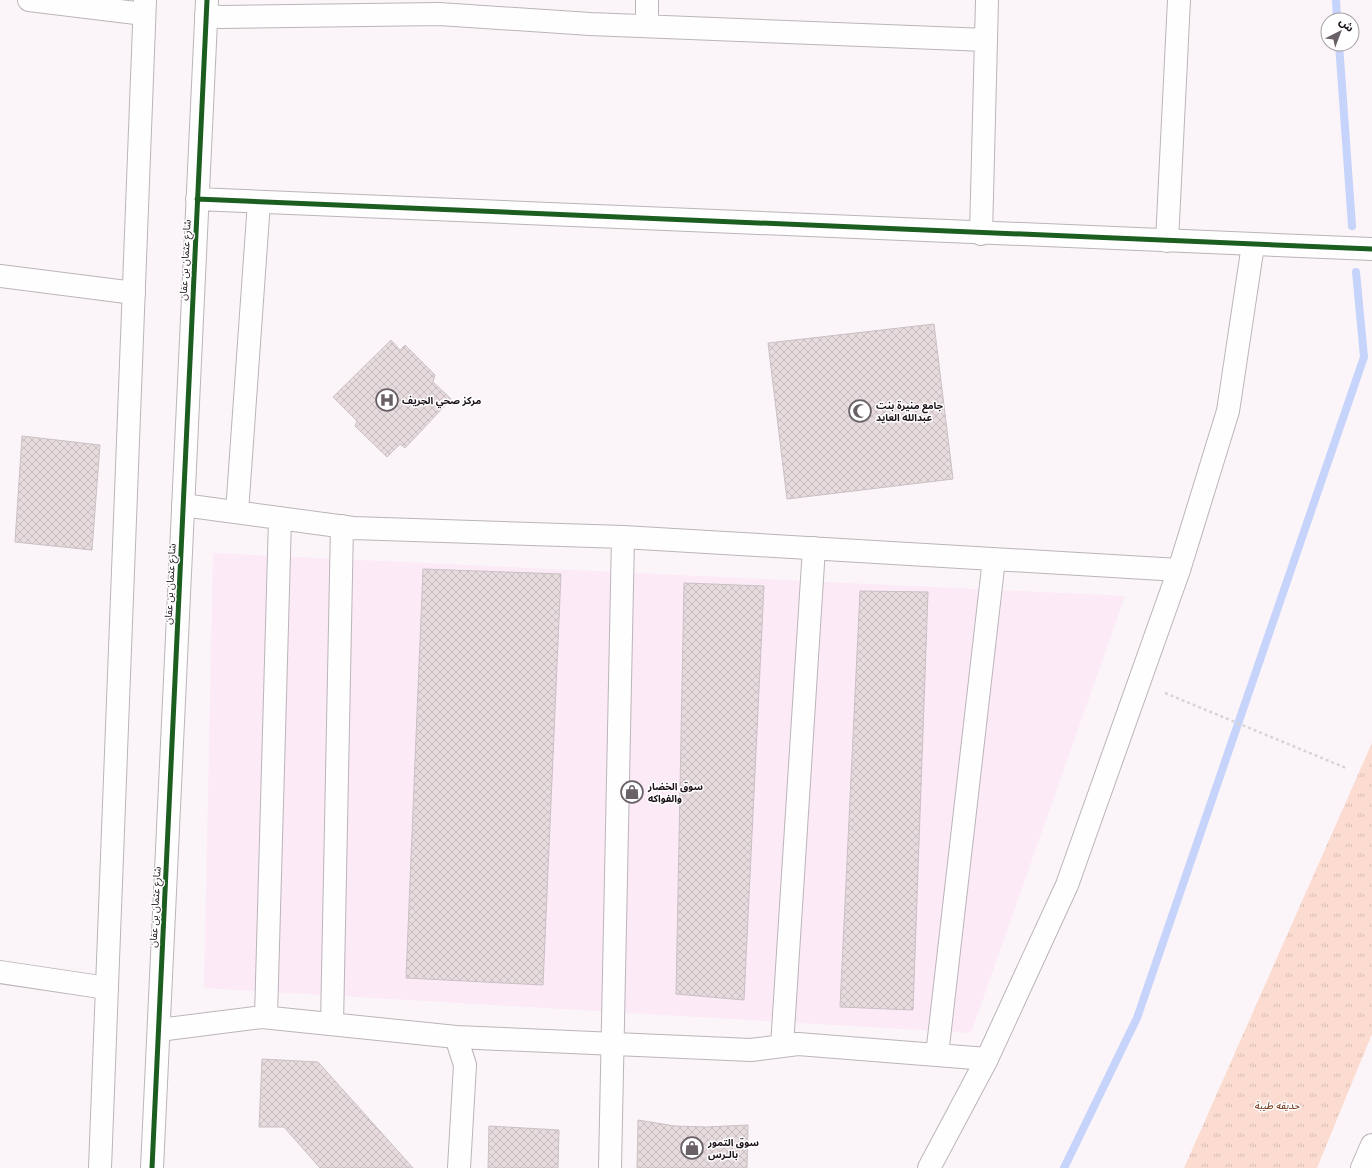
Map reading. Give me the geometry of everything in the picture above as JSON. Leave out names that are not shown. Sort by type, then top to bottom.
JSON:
[{"type":"street","points":[[29,0],[145,7],[100,1168]]},
{"type":"street","points":[[647,26],[648,0]]},
{"type":"street","points":[[981,234],[987,0]]},
{"type":"street","points":[[1167,241],[1179,0]]},
{"type":"street","points":[[207,8],[221,17],[439,7],[590,24],[986,40]]},
{"type":"street","name":"شارع عثمان بن عفان","points":[[152,1168],[207,8]]},
{"type":"street","points":[[197,199],[686,219],[981,234],[1372,249]]},
{"type":"street","points":[[237,512],[259,202]]},
{"type":"street","points":[[929,1168],[987,1059],[1067,885],[1179,570],[1228,411],[1253,245]]},
{"type":"street","points":[[0,276],[134,293]]},
{"type":"street","points":[[183,505],[342,526],[623,537],[1179,570]]},
{"type":"street","points":[[266,1017],[280,518]]},
{"type":"street","points":[[332,1024],[342,526]]},
{"type":"street","points":[[610,1168],[623,537]]},
{"type":"street","points":[[782,1046],[814,548]]},
{"type":"street","points":[[937,1055],[994,559]]},
{"type":"street","points":[[0,972],[107,988]]},
{"type":"street","points":[[159,1030],[266,1017],[456,1037],[751,1050],[798,1044],[987,1059]]},
{"type":"street","points":[[456,1037],[465,1065],[460,1168]]},
{"type":"street","points":[[1362,1168],[1372,1145]]},
{"type":"path","points":[[1165,693],[1346,768]]},
{"type":"shaded area","name":"سوق الخضار والفواكه","points":[[213,553],[1125,596],[971,1033],[204,988]]},
{"type":"green space","name":"حديقه طيبة","points":[[1372,743],[1372,1034],[1317,1168],[1184,1168]]},
{"type":"building","name":"جامع منيرة بنت عبدالله العايد","points":[[934,324],[953,479],[787,499],[768,343]]},
{"type":"building","points":[[391,340],[400,350],[405,345],[435,375],[433,382],[451,399],[405,448],[400,444],[387,457],[355,426],[357,421],[333,397]]},
{"type":"building","points":[[22,436],[100,445],[92,550],[15,542]]},
{"type":"building","points":[[423,569],[561,574],[543,985],[406,978]]},
{"type":"building","points":[[684,583],[764,586],[744,1000],[676,994]]},
{"type":"building","points":[[860,591],[928,592],[913,1010],[840,1007]]},
{"type":"building","points":[[262,1059],[318,1062],[413,1168],[320,1168],[284,1127],[259,1127]]},
{"type":"building","name":"سوق التمور بالـرس","points":[[638,1120],[675,1126],[706,1127],[748,1125],[747,1168],[637,1168]]},
{"type":"building","points":[[489,1126],[559,1130],[558,1168],[488,1168]]},
{"type":"waterway","points":[[1336,0],[1337,12]]},
{"type":"waterway","points":[[1340,52],[1352,226]]},
{"type":"waterway","points":[[1064,1168],[1137,1018],[1364,357],[1356,272]]},
{"type":"cycle path","points":[[152,1168],[207,0]]},
{"type":"cycle path","points":[[197,199],[1372,249]]},
{"type":"place","name":"مركز صحي الجريف","points":[[387,400]]},
{"type":"place","name":"جامع منيرة بنت عبدالله العايد","points":[[860,411]]},
{"type":"place","name":"سوق الخضار والفواكه","points":[[632,792]]},
{"type":"place","name":"سوق التمور بالـرس","points":[[692,1148]]}]
